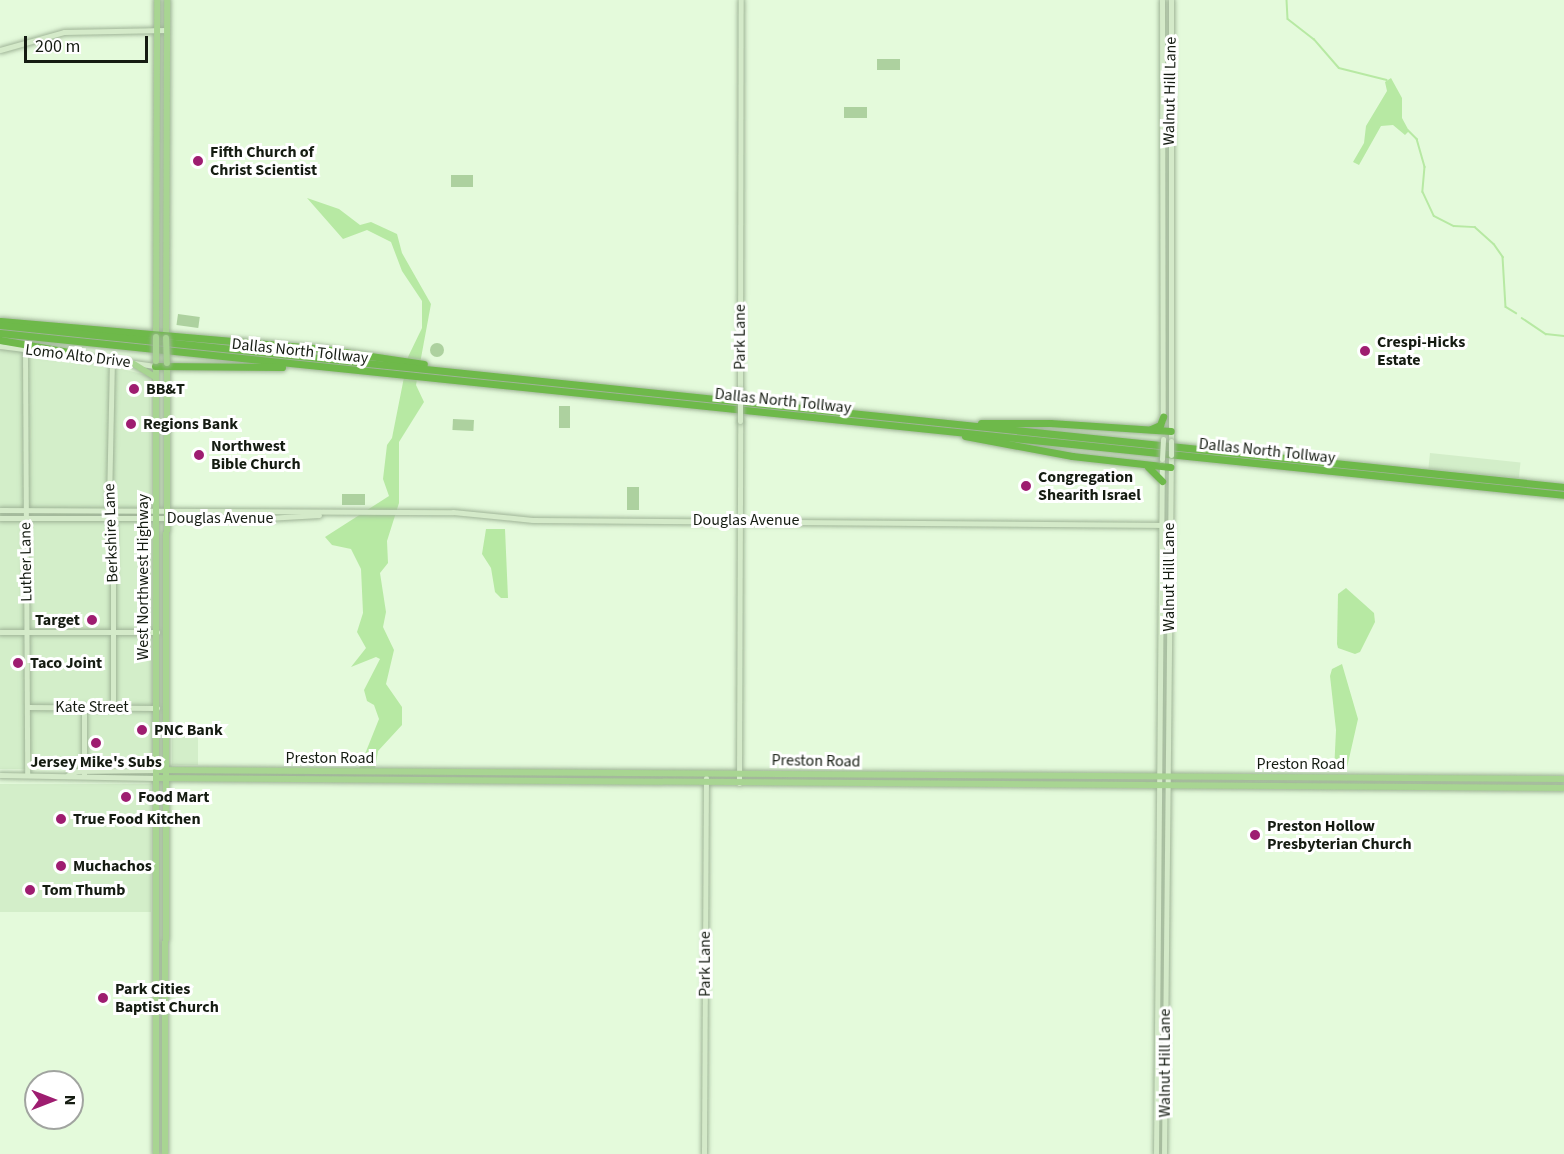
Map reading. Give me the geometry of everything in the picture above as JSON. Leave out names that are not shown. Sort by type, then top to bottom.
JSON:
[{"type":"highway","points":[[0,323],[317,348],[462,372]]},
{"type":"highway","name":"Dallas North Tollway","points":[[0,323],[1564,487]]},
{"type":"highway","name":"Dallas North Tollway","points":[[0,333],[1564,495]]},
{"type":"highway","points":[[0,340],[80,354]]},
{"type":"highway","points":[[155,364],[308,366]]},
{"type":"highway","points":[[1147,430],[1160,425],[1163,417]]},
{"type":"highway","points":[[958,424],[1050,423],[1171,431]]},
{"type":"highway","points":[[945,431],[1000,444],[1146,466],[1168,465]]},
{"type":"highway","points":[[1146,466],[1157,472],[1162,482]]},
{"type":"main road","name":"West Northwest Highway","points":[[156,1154],[157,0]]},
{"type":"main road","name":"West Northwest Highway","points":[[165,1154],[166,0]]},
{"type":"main road","points":[[134,364],[155,377]]},
{"type":"main road","points":[[156,495],[165,495]]},
{"type":"main road","points":[[157,632],[162,638],[162,670],[166,677]]},
{"type":"main road","name":"Preston Road","points":[[156,774],[166,770],[1564,779]]},
{"type":"main road","name":"Preston Road","points":[[156,774],[166,778],[1564,788]]},
{"type":"main road","points":[[1277,778],[1277,786]]},
{"type":"main road","points":[[156,1038],[162,1042],[165,1090]]},
{"type":"street","name":"Park Lane","points":[[739,783],[741,0]]},
{"type":"street","name":"Walnut Hill Lane","points":[[1162,0],[1162,459],[1168,465]]},
{"type":"street","name":"Walnut Hill Lane","points":[[1164,1154],[1168,465],[1171,441],[1171,0]]},
{"type":"street","points":[[0,50],[64,32],[166,30]]},
{"type":"street","name":"Lomo Alto Drive","points":[[0,346],[112,358],[134,364],[155,364]]},
{"type":"street","name":"Luther Lane","points":[[25,349],[27,775]]},
{"type":"street","name":"Berkshire Lane","points":[[112,358],[109,511],[113,519],[113,708]]},
{"type":"street","name":"Walnut Hill Lane","points":[[1156,1154],[1161,525],[1162,482],[1168,465]]},
{"type":"street","name":"Douglas Avenue","points":[[0,510],[109,511],[165,516],[453,512],[533,520],[1169,525]]},
{"type":"street","points":[[71,511],[71,518]]},
{"type":"street","points":[[81,511],[81,519]]},
{"type":"street","name":"Douglas Avenue","points":[[0,518],[113,519],[157,515]]},
{"type":"street","points":[[0,632],[157,632]]},
{"type":"street","name":"Kate Street","points":[[27,707],[157,708]]},
{"type":"street","points":[[84,707],[84,774]]},
{"type":"street","points":[[76,771],[84,763]]},
{"type":"street","name":"Preston Road","points":[[70,776],[76,771],[84,774]]},
{"type":"street","name":"Preston Road","points":[[0,775],[156,774]]},
{"type":"street","name":"Park Lane","points":[[704,1154],[706,774]]},
{"type":"street","points":[[1157,878],[1166,878]]},
{"type":"street","points":[[1157,948],[1166,948]]},
{"type":"shaded area","points":[[877,59],[900,59],[900,70],[877,70]]},
{"type":"shaded area","points":[[1391,78],[1402,98],[1402,118],[1409,131],[1405,135],[1393,125],[1381,126],[1359,165],[1353,162],[1364,143],[1366,126],[1387,91],[1385,82]]},
{"type":"shaded area","points":[[844,107],[867,107],[867,118],[844,118]]},
{"type":"shaded area","points":[[451,175],[473,175],[473,187],[451,187]]},
{"type":"shaded area","points":[[307,198],[339,209],[360,225],[371,222],[397,234],[402,253],[431,304],[416,385],[424,402],[399,442],[399,503],[387,541],[388,563],[380,573],[386,612],[383,627],[394,650],[386,684],[402,707],[402,725],[378,751],[375,769],[359,769],[379,719],[374,705],[367,701],[364,690],[380,659],[376,657],[351,667],[366,648],[357,632],[363,613],[361,569],[351,549],[332,545],[325,537],[389,496],[383,479],[387,445],[392,438],[408,357],[422,328],[422,301],[402,271],[391,242],[367,230],[343,239]]},
{"type":"shaded area","points":[[178,314],[200,317],[198,328],[176,325]]},
{"type":"shaded area","points":[[434,343],[440,343],[444,350],[440,357],[434,357],[430,353],[430,347]]},
{"type":"shaded area","points":[[0,348],[86,360],[150,376],[153,769],[0,769]]},
{"type":"shaded area","points":[[559,406],[570,406],[570,428],[559,428]]},
{"type":"shaded area","points":[[453,419],[474,420],[473,431],[452,430]]},
{"type":"shaded area","points":[[1430,453],[1521,463],[1519,478],[1428,469]]},
{"type":"shaded area","points":[[627,487],[639,487],[639,510],[627,510]]},
{"type":"shaded area","points":[[342,494],[365,494],[365,505],[342,505]]},
{"type":"shaded area","points":[[486,529],[505,529],[508,598],[501,598],[495,592],[491,568],[482,554]]},
{"type":"shaded area","points":[[1346,588],[1374,613],[1375,622],[1360,652],[1355,654],[1338,648],[1337,644],[1338,594]]},
{"type":"shaded area","points":[[1342,664],[1358,719],[1346,772],[1334,772],[1336,730],[1330,676],[1332,669]]},
{"type":"shaded area","points":[[172,732],[198,732],[198,765],[172,765]]},
{"type":"shaded area","points":[[0,784],[151,784],[151,912],[0,912]]},
{"type":"waterway","points":[[1287,0],[1288,19],[1314,39],[1339,68],[1387,80]]},
{"type":"waterway","points":[[1408,130],[1417,139],[1425,167],[1423,192],[1434,216],[1454,226],[1475,227],[1494,244],[1503,257],[1506,307],[1516,313]]},
{"type":"waterway","points":[[1522,318],[1546,334],[1564,336]]},
{"type":"place","name":"Fifth Church of Christ Scientist","points":[[198,161]]},
{"type":"place","name":"Crespi-Hicks Estate","points":[[1365,351]]},
{"type":"place","name":"BB&T","points":[[134,389]]},
{"type":"place","name":"Regions Bank","points":[[131,424]]},
{"type":"place","name":"Northwest Bible Church","points":[[199,455]]},
{"type":"place","name":"Congregation Shearith Israel","points":[[1026,486]]},
{"type":"place","name":"Target","points":[[92,620]]},
{"type":"place","name":"Taco Joint","points":[[18,663]]},
{"type":"place","name":"PNC Bank","points":[[142,730]]},
{"type":"place","name":"Jersey Mike's Subs","points":[[96,743]]},
{"type":"place","name":"Food Mart","points":[[126,797]]},
{"type":"place","name":"True Food Kitchen","points":[[61,819]]},
{"type":"place","name":"Preston Hollow Presbyterian Church","points":[[1255,835]]},
{"type":"place","name":"Muchachos","points":[[61,866]]},
{"type":"place","name":"Tom Thumb","points":[[30,890]]},
{"type":"place","name":"Park Cities Baptist Church","points":[[103,998]]}]
